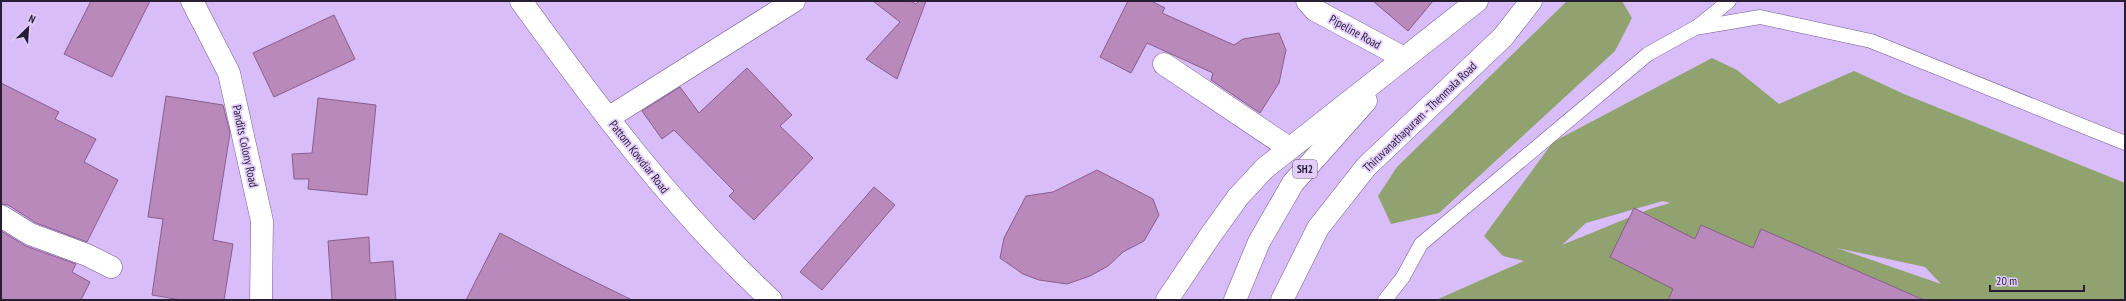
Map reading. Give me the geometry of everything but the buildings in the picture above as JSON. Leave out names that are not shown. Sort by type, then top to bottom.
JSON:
[{"type":"main road","name":"Pandits Colony Road","points":[[192,1],[229,73],[262,221],[261,300]]},
{"type":"main road","name":"Pattom Kowdiar Road","points":[[521,1],[608,118],[669,195],[731,263],[771,300]]},
{"type":"main road","points":[[608,118],[794,1]]},
{"type":"main road","name":"SH2","points":[[1235,300],[1259,242],[1293,183],[1404,58],[1477,1]]},
{"type":"main road","name":"Thiruvanathapuram - Thenmala Road","points":[[1282,300],[1318,228],[1366,167],[1503,37],[1531,1]]},
{"type":"main road","name":"Pipeline Road","points":[[1313,4],[1404,58]]},
{"type":"main road","points":[[1170,299],[1210,236],[1238,197],[1265,168],[1404,58]]},
{"type":"main road","points":[[1164,64],[1289,148]]},
{"type":"main road","points":[[1,216],[30,234],[87,255],[111,267]]},
{"type":"lane","points":[[1385,300],[1403,277],[1421,244],[1648,54],[1695,28],[1729,1]]},
{"type":"lane","points":[[1695,28],[1760,17],[1871,40],[2125,143]]},
{"type":"green space","points":[[1567,1],[1622,1],[1632,18],[1615,51],[1439,213],[1391,224],[1378,196],[1397,167]]},
{"type":"green space","points":[[1712,58],[1737,70],[1779,104],[1854,71],[1904,94],[2125,183],[2125,300],[1436,300],[1524,261],[1503,256],[1484,236],[1553,142]],"holes":[[[1663,201],[1670,203],[1650,209],[1562,245],[1586,223]],[[1837,248],[1925,267],[1941,284]]]}]
